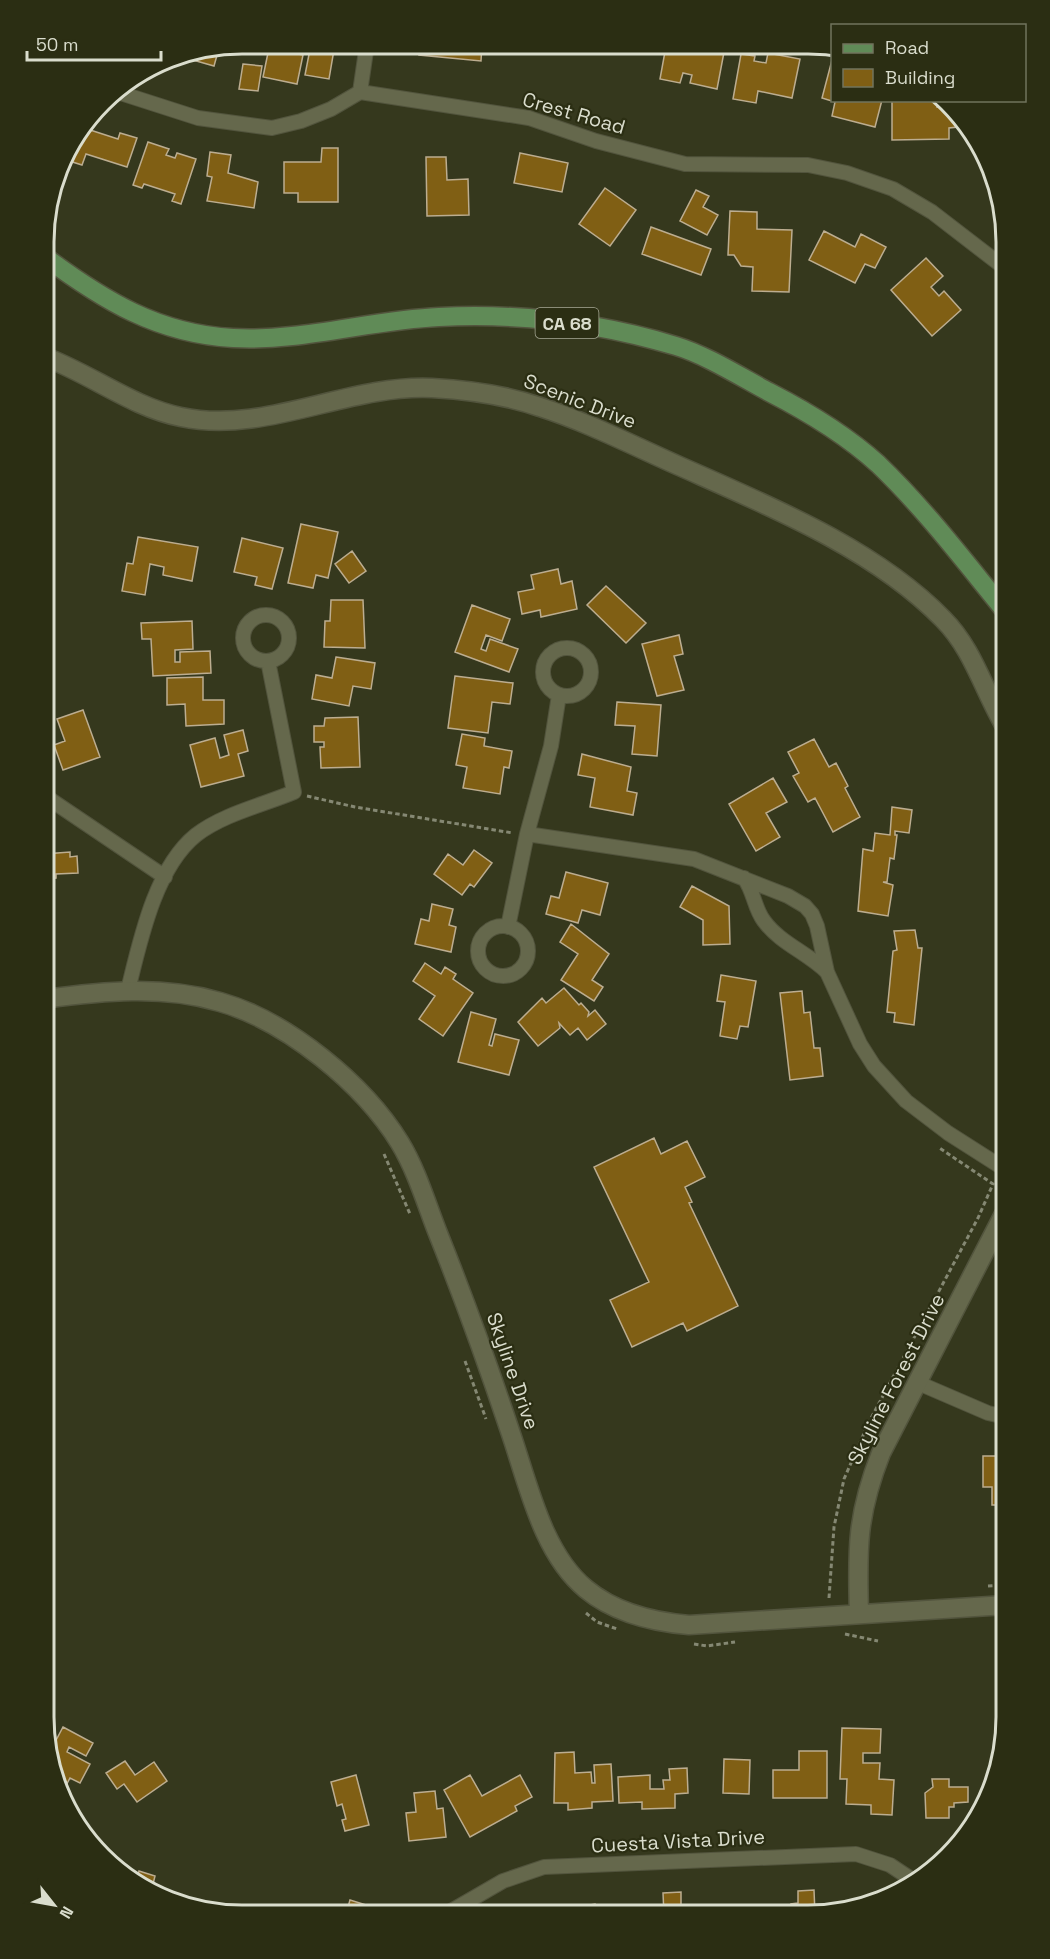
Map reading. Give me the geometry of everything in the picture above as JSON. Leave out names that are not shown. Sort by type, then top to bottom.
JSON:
[{"type":"main road","name":"CA 68","points":[[54,263],[114,304],[150,319],[202,334],[232,338],[263,337],[412,319],[506,316],[583,325],[679,346],[806,411],[843,435],[878,464],[944,535],[996,600]]},
{"type":"street","points":[[126,95],[198,118],[272,128],[321,113],[360,92],[366,54]]},
{"type":"street","name":"Crest Road","points":[[360,92],[530,118],[596,141],[685,164],[808,165],[847,173],[893,189],[932,212],[996,261]]},
{"type":"street","name":"Scenic Drive","points":[[54,360],[144,405],[201,421],[261,417],[386,392],[429,388],[504,397],[583,423],[779,512],[855,552],[896,578],[946,621],[967,649],[996,708]]},
{"type":"street","points":[[128,990],[142,931],[174,861],[197,834],[216,823],[294,792],[268,661]]},
{"type":"street","points":[[508,927],[527,834],[551,746],[560,695]]},
{"type":"street","points":[[54,802],[165,878]]},
{"type":"street","points":[[527,834],[694,859],[789,896],[812,914],[823,946],[827,972],[860,1044],[887,1083],[948,1133],[996,1164]]},
{"type":"street","points":[[744,878],[768,926],[781,938],[813,958],[827,972]]},
{"type":"street","name":"Skyline Drive","points":[[54,998],[128,990],[174,994],[221,1002],[267,1022],[309,1048],[360,1091],[400,1144],[480,1340],[546,1531],[558,1556],[585,1589],[620,1610],[665,1623],[689,1625],[783,1621],[859,1613],[996,1606]]},
{"type":"street","name":"Skyline Forest Drive","points":[[859,1613],[857,1543],[862,1508],[881,1453],[996,1229]]},
{"type":"street","points":[[916,1382],[996,1415]]},
{"type":"street","name":"Cuesta Vista Drive","points":[[462,1905],[503,1881],[544,1867],[568,1865],[856,1854],[890,1865],[907,1876]]},
{"type":"path","points":[[294,792],[355,807],[499,832],[527,834]]},
{"type":"path","points":[[834,1598],[827,1598],[834,1527],[844,1479],[869,1422],[978,1218],[993,1184],[933,1143]]},
{"type":"path","points":[[380,1147],[412,1220]]},
{"type":"path","points":[[464,1358],[473,1389],[489,1429]]},
{"type":"path","points":[[580,1608],[597,1622],[618,1630]]},
{"type":"path","points":[[844,1634],[879,1641]]},
{"type":"path","points":[[685,1643],[708,1646],[738,1641]]},
{"type":"building","points":[[268,54],[303,55],[297,84],[263,77]]},
{"type":"building","points":[[309,54],[333,54],[329,79],[305,75]]},
{"type":"building","points":[[419,54],[481,54],[481,61]]},
{"type":"building","points":[[665,54],[724,54],[717,89],[690,83],[692,75],[683,73],[680,83],[660,79]]},
{"type":"building","points":[[741,54],[755,56],[754,61],[766,63],[768,54],[800,59],[792,98],[758,91],[756,103],[733,99]]},
{"type":"building","points":[[217,56],[214,66],[193,60]]},
{"type":"building","points":[[243,64],[262,66],[258,91],[239,89]]},
{"type":"building","points":[[831,64],[831,101],[822,98]]},
{"type":"building","points":[[835,102],[881,102],[875,127],[832,116]]},
{"type":"building","points":[[892,102],[933,102],[956,127],[949,128],[949,139],[892,140]]},
{"type":"building","points":[[92,130],[118,139],[120,133],[137,138],[127,167],[86,154],[82,165],[72,162]]},
{"type":"building","points":[[148,142],[169,149],[166,155],[175,158],[177,153],[196,159],[181,204],[172,201],[175,194],[144,184],[142,188],[133,185]]},
{"type":"building","points":[[322,148],[338,148],[338,202],[298,202],[298,193],[284,193],[284,162],[321,162]]},
{"type":"building","points":[[210,152],[231,155],[228,173],[258,182],[254,208],[207,201],[212,177],[207,176]]},
{"type":"building","points":[[520,153],[568,163],[562,192],[514,183]]},
{"type":"building","points":[[426,157],[446,157],[447,180],[468,179],[469,215],[427,216]]},
{"type":"building","points":[[605,188],[636,210],[610,246],[579,224]]},
{"type":"building","points":[[696,190],[709,196],[703,207],[718,215],[707,235],[680,221]]},
{"type":"building","points":[[730,211],[757,212],[757,229],[792,230],[789,292],[752,291],[753,267],[741,266],[734,255],[728,255]]},
{"type":"building","points":[[651,227],[711,249],[701,275],[642,254]]},
{"type":"building","points":[[824,231],[855,247],[861,234],[886,247],[875,268],[865,264],[855,283],[809,260]]},
{"type":"building","points":[[926,258],[943,276],[931,287],[939,296],[944,291],[961,310],[932,336],[891,290]]},
{"type":"building","points":[[301,524],[338,532],[328,578],[316,575],[313,588],[288,583]]},
{"type":"building","points":[[138,537],[198,547],[192,581],[163,575],[164,567],[150,564],[145,595],[122,591],[127,563],[133,564]]},
{"type":"building","points":[[242,538],[283,548],[272,589],[255,585],[257,577],[234,572]]},
{"type":"building","points":[[352,551],[366,571],[349,583],[335,564]]},
{"type":"building","points":[[558,569],[561,584],[572,581],[577,609],[541,617],[540,610],[522,614],[518,592],[534,589],[531,575]]},
{"type":"building","points":[[606,586],[646,623],[626,643],[587,605]]},
{"type":"building","points":[[331,600],[363,600],[365,648],[324,647],[325,621],[330,621]]},
{"type":"building","points":[[472,605],[510,619],[502,641],[486,635],[481,649],[486,651],[490,639],[518,649],[509,672],[455,652]]},
{"type":"building","points":[[192,621],[193,649],[175,650],[175,662],[180,662],[180,652],[210,651],[211,673],[153,676],[151,639],[142,639],[141,623]]},
{"type":"building","points":[[679,635],[683,654],[674,656],[684,690],[657,696],[642,644]]},
{"type":"building","points":[[336,657],[375,663],[371,689],[353,686],[349,706],[312,699],[316,675],[332,678]]},
{"type":"building","points":[[455,676],[513,683],[510,704],[492,702],[488,733],[448,728]]},
{"type":"building","points":[[203,677],[203,700],[224,700],[224,724],[186,726],[185,704],[167,705],[167,678]]},
{"type":"building","points":[[617,702],[661,705],[657,756],[632,754],[635,726],[615,725]]},
{"type":"building","points":[[83,710],[100,757],[63,770],[54,745],[65,741],[57,719]]},
{"type":"building","points":[[358,717],[360,767],[321,768],[320,747],[324,747],[324,742],[314,742],[314,726],[324,726],[325,718]]},
{"type":"building","points":[[243,730],[248,751],[238,754],[244,776],[201,787],[190,745],[215,738],[220,758],[229,755],[224,735]]},
{"type":"building","points":[[462,734],[485,738],[484,746],[512,751],[509,768],[504,767],[500,794],[463,788],[467,767],[456,765]]},
{"type":"building","points":[[814,739],[829,767],[836,763],[848,786],[845,788],[860,817],[833,832],[815,798],[808,802],[793,776],[799,773],[788,752]]},
{"type":"building","points":[[582,754],[631,767],[627,791],[637,793],[633,815],[590,807],[595,778],[578,775]]},
{"type":"building","points":[[773,778],[787,802],[766,813],[780,837],[756,851],[729,804]]},
{"type":"building","points":[[892,807],[912,810],[909,833],[895,831],[897,835],[894,859],[890,858],[887,882],[883,882],[893,885],[888,916],[858,911],[863,849],[873,851],[875,833],[890,835]]},
{"type":"building","points":[[474,850],[492,863],[474,887],[470,884],[462,895],[434,874],[448,854],[463,865]]},
{"type":"building","points":[[70,852],[70,857],[77,856],[78,873],[56,874],[54,878],[54,853]]},
{"type":"building","points":[[566,872],[608,883],[600,915],[582,910],[578,923],[546,914],[551,896],[559,898]]},
{"type":"building","points":[[692,886],[729,906],[730,944],[703,945],[703,920],[680,907]]},
{"type":"building","points":[[432,904],[453,909],[449,925],[456,927],[451,952],[415,944],[421,919],[429,921]]},
{"type":"building","points":[[571,924],[609,954],[592,980],[603,987],[594,1001],[561,980],[578,954],[560,942]]},
{"type":"building","points":[[915,930],[918,948],[922,948],[914,1025],[894,1022],[895,1013],[887,1012],[893,951],[897,950],[894,931]]},
{"type":"building","points":[[425,963],[441,974],[445,967],[456,974],[453,979],[473,993],[443,1036],[419,1019],[435,996],[413,981]]},
{"type":"building","points":[[721,975],[756,981],[748,1027],[740,1026],[737,1039],[720,1036],[725,1002],[717,1001]]},
{"type":"building","points":[[564,988],[579,1005],[581,1003],[589,1012],[588,1016],[595,1010],[606,1024],[587,1040],[578,1028],[570,1035],[559,1023],[560,1028],[538,1046],[518,1022],[542,998],[546,1003]]},
{"type":"building","points":[[802,991],[804,1013],[810,1012],[814,1048],[820,1048],[823,1076],[790,1080],[780,993]]},
{"type":"building","points":[[471,1012],[496,1019],[489,1045],[492,1046],[495,1034],[519,1040],[509,1075],[458,1062]]},
{"type":"building","points":[[654,1138],[661,1154],[687,1141],[705,1177],[685,1187],[692,1202],[689,1203],[738,1306],[687,1331],[683,1323],[632,1347],[610,1300],[649,1282],[594,1167]]},
{"type":"building","points":[[983,1456],[996,1456],[996,1505],[992,1505],[992,1487],[983,1487]]},
{"type":"building","points":[[63,1727],[93,1743],[86,1756],[69,1747],[67,1752],[90,1764],[80,1783],[70,1778],[67,1784],[60,1765],[56,1740]]},
{"type":"building","points":[[842,1728],[881,1729],[880,1753],[863,1753],[863,1763],[880,1763],[879,1779],[894,1780],[892,1815],[871,1814],[871,1805],[846,1804],[847,1779],[840,1779]]},
{"type":"building","points":[[799,1751],[827,1751],[827,1798],[773,1798],[773,1770],[799,1770]]},
{"type":"building","points":[[574,1752],[575,1773],[591,1772],[592,1783],[595,1783],[594,1765],[611,1764],[613,1801],[592,1802],[592,1808],[568,1810],[568,1803],[554,1803],[555,1753]]},
{"type":"building","points":[[724,1759],[750,1760],[749,1794],[723,1793]]},
{"type":"building","points":[[125,1761],[135,1775],[154,1762],[167,1781],[137,1802],[124,1784],[117,1789],[106,1773]]},
{"type":"building","points":[[687,1768],[688,1793],[675,1794],[675,1808],[642,1809],[642,1802],[619,1803],[618,1777],[650,1775],[650,1789],[664,1789],[663,1780],[670,1780],[669,1769]]},
{"type":"building","points":[[356,1775],[369,1825],[345,1831],[342,1820],[346,1819],[342,1804],[337,1806],[331,1782]]},
{"type":"building","points":[[470,1775],[482,1796],[520,1775],[532,1797],[515,1806],[517,1811],[470,1837],[444,1790]]},
{"type":"building","points":[[932,1779],[949,1779],[949,1787],[968,1787],[968,1802],[954,1803],[954,1807],[949,1807],[949,1818],[926,1818],[925,1793],[933,1787]]},
{"type":"building","points":[[435,1791],[437,1809],[443,1808],[446,1837],[409,1841],[406,1813],[416,1812],[414,1793]]},
{"type":"building","points":[[139,1871],[155,1876],[153,1883],[138,1873]]},
{"type":"building","points":[[814,1890],[815,1904],[791,1905],[798,1903],[798,1891]]},
{"type":"building","points":[[681,1892],[681,1905],[664,1905],[663,1893]]},
{"type":"building","points":[[350,1900],[366,1905],[349,1905]]}]
